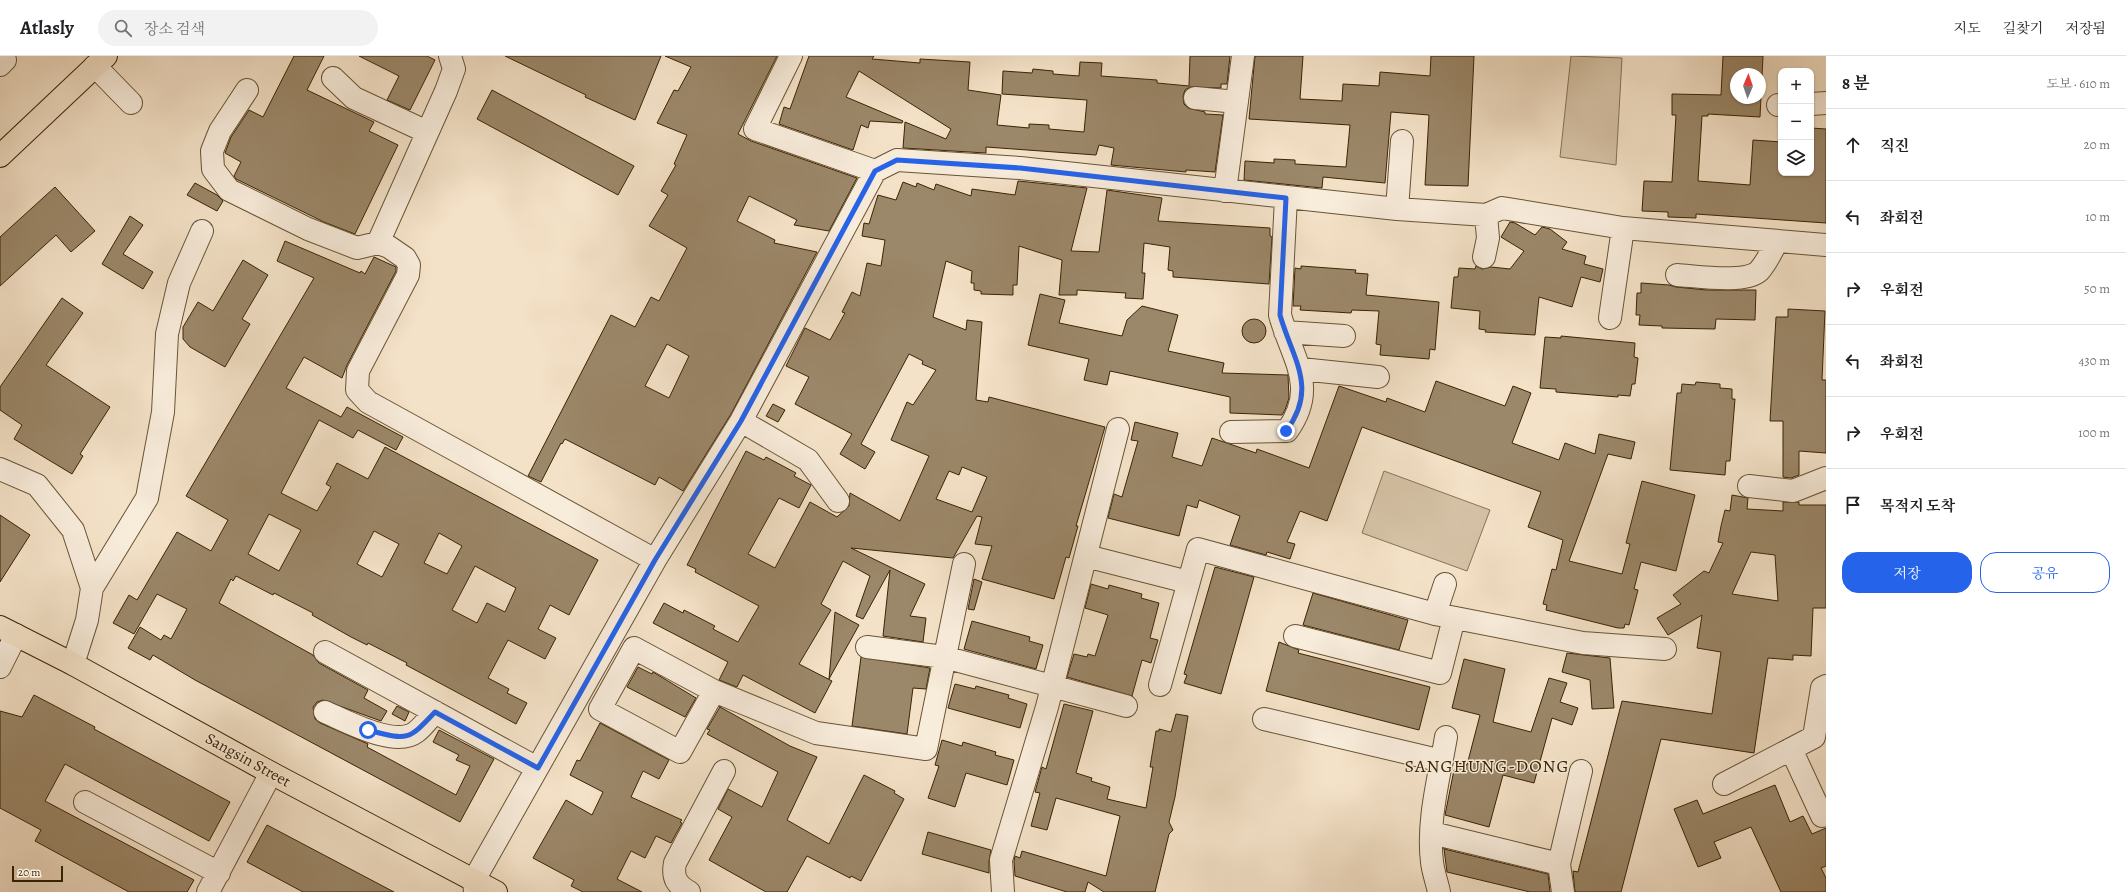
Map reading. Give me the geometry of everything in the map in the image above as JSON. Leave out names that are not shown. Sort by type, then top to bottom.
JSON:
[{"type":"main road","points":[[0,156],[100,61]]},
{"type":"main road","name":"Sangsin Street","points":[[8,631],[73,664],[474,886],[496,892]]},
{"type":"street","points":[[378,243],[454,69],[450,56]]},
{"type":"street","points":[[791,56],[756,129],[875,171]]},
{"type":"street","points":[[1225,192],[1243,56]]},
{"type":"street","points":[[100,61],[131,104]]},
{"type":"street","points":[[333,78],[354,98],[427,132]]},
{"type":"street","points":[[247,90],[220,131],[212,151],[213,169],[230,190],[308,229],[357,248],[378,243],[389,247],[405,258],[408,265],[408,275],[358,371],[356,390],[368,402],[655,560]]},
{"type":"street","points":[[1195,98],[1237,102]]},
{"type":"street","points":[[1814,104],[1826,103]]},
{"type":"street","points":[[1397,209],[1402,141]]},
{"type":"street","points":[[474,886],[538,768],[655,560],[741,421],[875,171],[897,160],[1020,168],[1225,192],[1397,209],[1486,215],[1502,208],[1623,228],[1826,245]]},
{"type":"street","points":[[1231,432],[1286,431],[1294,420],[1303,386],[1301,369],[1285,332],[1280,315],[1286,198]]},
{"type":"street","points":[[1484,257],[1488,238],[1486,215]]},
{"type":"street","points":[[1610,318],[1623,228]]},
{"type":"street","points":[[73,664],[87,620],[92,588],[147,498],[163,412],[167,334],[179,283],[202,231]]},
{"type":"street","points":[[1677,274],[1737,279],[1744,277],[1758,272],[1768,259],[1777,241]]},
{"type":"street","points":[[1285,332],[1344,336]]},
{"type":"street","points":[[1301,369],[1378,378]]},
{"type":"street","points":[[741,421],[808,460],[838,501]]},
{"type":"street","points":[[1003,892],[1001,860],[1053,686],[1118,429]]},
{"type":"street","points":[[0,469],[37,484],[73,530],[92,588]]},
{"type":"street","points":[[1749,486],[1793,491],[1826,478]]},
{"type":"street","points":[[1160,685],[1198,549],[1445,616],[1583,644],[1665,649]]},
{"type":"street","points":[[1086,556],[1188,582]]},
{"type":"street","points":[[714,691],[680,752],[600,709],[634,648],[714,691],[816,733],[926,749],[964,564]]},
{"type":"street","points":[[1295,636],[1440,673],[1445,616],[1445,584]]},
{"type":"street","points":[[0,667],[8,631]]},
{"type":"street","points":[[867,647],[944,657],[1126,706]]},
{"type":"street","points":[[325,652],[538,768]]},
{"type":"street","points":[[1724,784],[1814,737],[1822,688],[1826,686]]},
{"type":"street","points":[[325,712],[368,730],[398,738],[415,733],[435,712]]},
{"type":"street","points":[[1264,719],[1442,762]]},
{"type":"street","points":[[1439,892],[1432,863],[1432,833],[1434,809],[1446,737]]},
{"type":"street","points":[[1791,749],[1822,816]]},
{"type":"street","points":[[1563,892],[1559,864],[1581,770]]},
{"type":"street","points":[[689,892],[677,884],[674,878],[675,863],[724,771]]},
{"type":"street","points":[[85,802],[213,883],[271,773]]},
{"type":"street","points":[[1432,833],[1559,864]]},
{"type":"shaded area","points":[[1571,56],[1622,58],[1616,165],[1560,157]]},
{"type":"shaded area","points":[[1384,471],[1490,510],[1467,571],[1362,533]]},
{"type":"building","points":[[294,56],[324,56],[307,90],[374,122],[369,131],[398,145],[355,234],[324,222],[236,179],[234,176],[241,162],[225,153],[231,137],[249,110],[263,117]]},
{"type":"building","points":[[359,56],[427,56],[435,60],[410,110],[387,100],[399,76]]},
{"type":"building","points":[[505,56],[661,56],[635,120],[585,97],[586,95]]},
{"type":"building","points":[[665,56],[777,56],[738,134],[751,141],[857,178],[829,231],[794,225],[797,220],[749,196],[737,221],[775,240],[774,243],[817,252],[731,414],[683,491],[659,477],[655,485],[565,439],[562,444],[561,443],[541,482],[528,476],[611,315],[635,327],[651,297],[659,301],[687,248],[649,226],[668,195],[661,191],[676,165],[674,164],[687,135],[657,123],[674,90],[678,91],[691,67]],"holes":[[[667,344],[689,356],[669,398],[645,386]]]},
{"type":"building","points":[[809,56],[874,56],[872,59],[920,63],[920,59],[970,62],[968,90],[1001,95],[997,125],[1029,128],[1029,124],[1049,125],[1049,129],[1084,132],[1087,100],[1002,94],[1003,71],[1032,73],[1033,69],[1053,71],[1053,74],[1079,76],[1080,62],[1102,63],[1101,76],[1157,80],[1157,83],[1189,86],[1190,56],[1230,56],[1227,84],[1221,84],[1221,88],[1190,87],[1185,90],[1183,96],[1184,104],[1188,108],[1205,112],[1205,114],[1223,115],[1215,172],[1186,170],[1186,172],[1111,165],[1114,148],[1099,145],[1096,155],[986,147],[986,153],[903,148],[905,122],[946,139],[951,129],[859,71],[846,97],[903,121],[902,123],[870,121],[868,128],[861,125],[853,150],[779,124],[784,107],[790,109]]},
{"type":"building","points":[[1255,56],[1303,56],[1300,99],[1342,101],[1343,84],[1379,86],[1380,72],[1430,76],[1431,56],[1474,56],[1468,186],[1425,185],[1429,115],[1391,112],[1385,183],[1323,177],[1322,188],[1244,180],[1245,161],[1274,163],[1274,159],[1295,160],[1295,164],[1346,167],[1350,125],[1249,119]]},
{"type":"building","points":[[1723,56],[1763,56],[1762,68],[1730,68],[1730,104],[1761,104],[1760,117],[1708,114],[1708,116],[1702,116],[1698,181],[1750,185],[1753,140],[1778,142],[1778,176],[1814,176],[1814,128],[1826,129],[1826,223],[1696,214],[1696,218],[1668,217],[1668,212],[1642,211],[1644,181],[1672,182],[1676,115],[1672,115],[1672,94],[1721,95]]},
{"type":"building","points":[[492,90],[634,166],[618,195],[477,119]]},
{"type":"building","points":[[1018,181],[1087,188],[1071,251],[1099,252],[1107,190],[1162,198],[1158,221],[1270,228],[1270,236],[1272,237],[1269,284],[1173,277],[1173,271],[1168,270],[1170,247],[1144,243],[1142,273],[1145,273],[1143,299],[1125,298],[1126,293],[1077,290],[1077,295],[1059,295],[1062,260],[1019,246],[1017,285],[1013,285],[1013,295],[981,294],[981,291],[974,290],[974,283],[971,283],[972,271],[946,261],[933,317],[966,330],[967,320],[982,322],[976,400],[988,402],[989,397],[1105,427],[1076,526],[1078,526],[1069,558],[1066,557],[1054,599],[982,579],[992,546],[975,544],[982,517],[977,516],[953,558],[851,548],[925,584],[910,616],[926,618],[923,642],[883,636],[890,570],[863,619],[856,616],[870,576],[843,561],[821,604],[831,610],[799,664],[832,681],[815,713],[743,675],[737,687],[719,680],[728,662],[653,623],[664,603],[683,613],[684,610],[715,626],[713,629],[738,642],[759,606],[695,572],[696,569],[687,565],[746,451],[764,460],[766,457],[796,473],[794,476],[811,485],[799,508],[779,498],[748,554],[775,568],[810,502],[837,517],[849,506],[850,493],[900,521],[929,456],[891,440],[907,402],[913,405],[936,370],[922,364],[923,361],[909,354],[861,444],[875,452],[865,469],[840,454],[852,434],[795,404],[809,377],[786,366],[805,328],[830,340],[845,313],[842,312],[852,292],[860,296],[867,263],[881,266],[885,240],[862,236],[864,223],[869,224],[878,195],[896,200],[903,182],[916,187],[917,183],[934,190],[936,184],[971,196],[972,189],[1015,195]],"holes":[[[962,467],[987,477],[972,512],[936,499],[949,471],[959,475]]]},
{"type":"building","points":[[195,183],[217,195],[223,201],[217,211],[187,195]]},
{"type":"building","points":[[55,187],[95,231],[71,252],[56,235],[0,286],[0,237]]},
{"type":"building","points":[[130,216],[143,225],[123,254],[153,272],[143,289],[102,264]]},
{"type":"building","points":[[1510,222],[1515,223],[1535,235],[1542,227],[1550,229],[1567,242],[1562,249],[1586,256],[1584,264],[1603,269],[1600,282],[1581,277],[1572,307],[1539,297],[1535,335],[1485,332],[1486,330],[1479,329],[1480,311],[1451,308],[1454,277],[1458,277],[1459,268],[1475,269],[1476,266],[1482,269],[1491,267],[1510,269],[1524,251],[1501,237]]},
{"type":"building","points":[[285,241],[360,273],[361,271],[365,274],[374,257],[396,267],[396,271],[347,365],[342,378],[304,357],[286,388],[341,417],[347,407],[403,437],[396,450],[358,430],[353,438],[319,420],[281,493],[317,511],[331,487],[326,484],[337,463],[368,479],[385,447],[598,560],[569,615],[550,605],[538,629],[556,638],[545,659],[508,640],[488,678],[509,689],[507,693],[527,703],[516,724],[406,665],[407,663],[368,643],[367,645],[351,637],[312,615],[313,613],[274,593],[273,595],[236,576],[233,581],[231,579],[219,603],[313,655],[319,663],[368,690],[364,698],[387,711],[381,721],[323,700],[317,702],[313,707],[315,719],[320,723],[368,744],[367,747],[456,795],[470,766],[456,760],[459,755],[433,742],[439,730],[494,759],[460,822],[195,680],[153,655],[150,660],[128,648],[140,627],[161,640],[164,635],[171,639],[187,609],[157,594],[134,634],[113,623],[129,595],[137,600],[177,532],[211,551],[228,520],[186,496],[314,278],[277,261]],"holes":[[[269,514],[301,530],[279,571],[248,554]],[[374,531],[399,544],[382,577],[357,564]],[[439,533],[462,546],[447,574],[424,563]],[[475,566],[516,588],[505,612],[487,603],[477,623],[452,610]]]},
{"type":"building","points":[[243,260],[268,275],[242,319],[250,324],[225,367],[190,347],[183,339],[183,327],[198,302],[213,311]]},
{"type":"building","points":[[1301,266],[1356,270],[1355,273],[1368,274],[1366,295],[1439,302],[1435,350],[1430,349],[1429,359],[1380,355],[1381,345],[1376,344],[1379,311],[1352,310],[1351,313],[1300,310],[1301,306],[1293,306],[1295,268],[1301,269]]},
{"type":"building","points":[[1641,283],[1707,290],[1756,290],[1755,320],[1716,319],[1715,329],[1662,328],[1662,326],[1639,325],[1640,315],[1636,315],[1637,293],[1641,293]]},
{"type":"building","points":[[1040,294],[1065,300],[1059,323],[1122,336],[1127,320],[1142,306],[1178,315],[1168,351],[1224,363],[1222,373],[1288,375],[1289,398],[1285,410],[1282,415],[1230,413],[1230,397],[1110,371],[1107,385],[1084,380],[1089,359],[1028,345]]},
{"type":"building","points":[[62,298],[83,313],[46,365],[110,407],[80,454],[83,456],[72,474],[14,439],[22,425],[0,410],[0,387]]},
{"type":"building","points":[[1788,309],[1825,311],[1822,380],[1826,380],[1826,453],[1799,451],[1799,475],[1791,478],[1783,477],[1783,421],[1770,421],[1776,317],[1788,317]]},
{"type":"building","points":[[1254,319],[1263,322],[1266,331],[1263,340],[1254,343],[1245,340],[1242,331],[1245,322]]},
{"type":"building","points":[[1561,336],[1635,343],[1634,357],[1638,358],[1635,384],[1632,384],[1630,396],[1618,395],[1618,397],[1556,392],[1556,389],[1540,388],[1545,337],[1561,338]]},
{"type":"building","points":[[1436,381],[1505,406],[1513,386],[1531,393],[1512,443],[1559,460],[1565,443],[1595,454],[1599,434],[1635,442],[1631,459],[1608,454],[1569,561],[1622,574],[1630,544],[1626,543],[1642,481],[1695,495],[1676,571],[1641,562],[1634,589],[1638,590],[1629,625],[1625,624],[1624,628],[1618,628],[1546,610],[1547,605],[1543,604],[1552,569],[1556,570],[1563,540],[1528,527],[1541,492],[1362,427],[1327,521],[1300,511],[1287,542],[1295,544],[1290,559],[1267,552],[1266,555],[1230,545],[1240,516],[1199,500],[1197,508],[1187,505],[1179,536],[1108,518],[1114,494],[1122,497],[1138,441],[1131,440],[1135,422],[1178,433],[1172,457],[1202,466],[1212,438],[1256,453],[1257,449],[1309,468],[1339,386],[1386,402],[1387,398],[1425,412]]},
{"type":"building","points":[[1696,382],[1720,384],[1720,388],[1732,389],[1732,399],[1735,399],[1730,461],[1726,461],[1725,475],[1670,470],[1677,393],[1681,393],[1682,384],[1695,385]]},
{"type":"building","points":[[773,404],[785,410],[778,422],[766,416]]},
{"type":"building","points":[[1732,495],[1748,498],[1747,509],[1783,511],[1783,502],[1799,502],[1799,505],[1826,505],[1826,608],[1813,608],[1811,656],[1793,655],[1793,660],[1768,658],[1754,753],[1661,739],[1621,892],[1575,892],[1573,871],[1578,872],[1622,701],[1712,714],[1721,652],[1697,648],[1702,615],[1668,635],[1657,618],[1681,604],[1673,595],[1704,571],[1709,573],[1723,543],[1718,542],[1725,510],[1730,511]],"holes":[[[1751,552],[1775,555],[1778,601],[1732,594]]]},
{"type":"building","points":[[0,515],[30,535],[0,582]]},
{"type":"building","points":[[1215,567],[1254,577],[1221,694],[1184,683],[1187,675],[1184,674]]},
{"type":"building","points":[[974,579],[982,582],[974,610],[968,609]]},
{"type":"building","points":[[1091,584],[1108,589],[1109,585],[1142,594],[1141,598],[1159,603],[1150,638],[1158,640],[1151,663],[1142,660],[1132,696],[1067,677],[1074,654],[1087,657],[1088,654],[1095,656],[1108,615],[1085,608]]},
{"type":"building","points":[[1313,593],[1408,620],[1399,650],[1303,625]]},
{"type":"building","points":[[835,612],[859,625],[829,679]]},
{"type":"building","points":[[972,621],[1030,637],[1029,641],[1043,645],[1036,669],[964,649]]},
{"type":"building","points":[[1279,642],[1299,650],[1298,653],[1430,687],[1419,730],[1266,691]]},
{"type":"building","points":[[1567,653],[1610,658],[1614,708],[1592,709],[1590,680],[1562,672]]},
{"type":"building","points":[[861,657],[930,668],[926,689],[913,688],[907,734],[852,726]]},
{"type":"building","points":[[1464,659],[1505,669],[1493,722],[1531,732],[1549,678],[1567,683],[1560,702],[1578,708],[1572,725],[1552,718],[1534,783],[1503,775],[1489,827],[1445,815],[1454,770],[1457,770],[1459,763],[1467,765],[1480,715],[1452,708]]},
{"type":"building","points":[[638,667],[652,674],[653,672],[696,698],[685,717],[627,687]]},
{"type":"building","points":[[955,684],[975,689],[976,686],[1009,695],[1008,698],[1027,704],[1020,728],[948,708]]},
{"type":"building","points":[[34,695],[230,802],[209,841],[65,764],[45,801],[194,880],[187,892],[129,892],[35,841],[41,830],[0,808],[0,711],[22,717]]},
{"type":"building","points":[[1064,704],[1093,711],[1076,773],[1092,778],[1091,781],[1110,787],[1107,799],[1146,808],[1153,767],[1150,767],[1156,731],[1159,731],[1159,729],[1171,732],[1176,714],[1188,716],[1175,797],[1169,822],[1173,830],[1169,834],[1155,892],[1104,892],[1088,882],[1085,892],[1067,892],[1015,876],[1015,856],[1020,858],[1022,851],[1106,876],[1120,816],[1056,798],[1047,830],[1031,826],[1040,793],[1035,792],[1042,767],[1046,769]]},
{"type":"building","points":[[397,706],[409,712],[405,721],[392,714]]},
{"type":"building","points":[[720,707],[790,746],[817,757],[787,820],[829,844],[864,775],[895,791],[894,793],[904,799],[861,881],[851,876],[850,878],[807,856],[787,892],[766,892],[709,860],[732,817],[718,809],[728,789],[762,807],[778,772],[707,734],[710,730],[707,729]]},
{"type":"building","points":[[600,723],[669,760],[659,779],[643,771],[631,797],[682,820],[680,822],[682,823],[671,843],[656,836],[645,858],[631,851],[617,879],[642,892],[583,892],[571,886],[574,880],[533,858],[566,800],[592,815],[603,792],[570,775],[577,760],[580,761]]},
{"type":"building","points":[[942,740],[962,746],[963,742],[996,752],[995,755],[1014,760],[1007,785],[966,773],[955,807],[928,798],[939,766],[935,765]]},
{"type":"building","points":[[1775,785],[1790,822],[1803,816],[1812,834],[1826,828],[1826,866],[1821,868],[1826,878],[1826,892],[1781,892],[1751,827],[1714,842],[1721,858],[1698,867],[1674,809],[1697,800],[1703,814]]},
{"type":"building","points":[[267,825],[394,892],[303,892],[247,862]]},
{"type":"building","points":[[928,832],[991,850],[989,873],[922,854]]},
{"type":"building","points":[[1444,849],[1548,874],[1550,892],[1530,892],[1447,872]]},
{"type":"district","name":"SANGHUNG-DONG","points":[[1487,766]]},
{"type":"route","points":[[368,730],[398,738],[415,733],[435,712],[538,768],[655,560],[741,421],[875,171],[897,160],[1020,168],[1286,198],[1282,240],[1280,315],[1285,332],[1301,369],[1303,386],[1294,420],[1286,431]]}]
